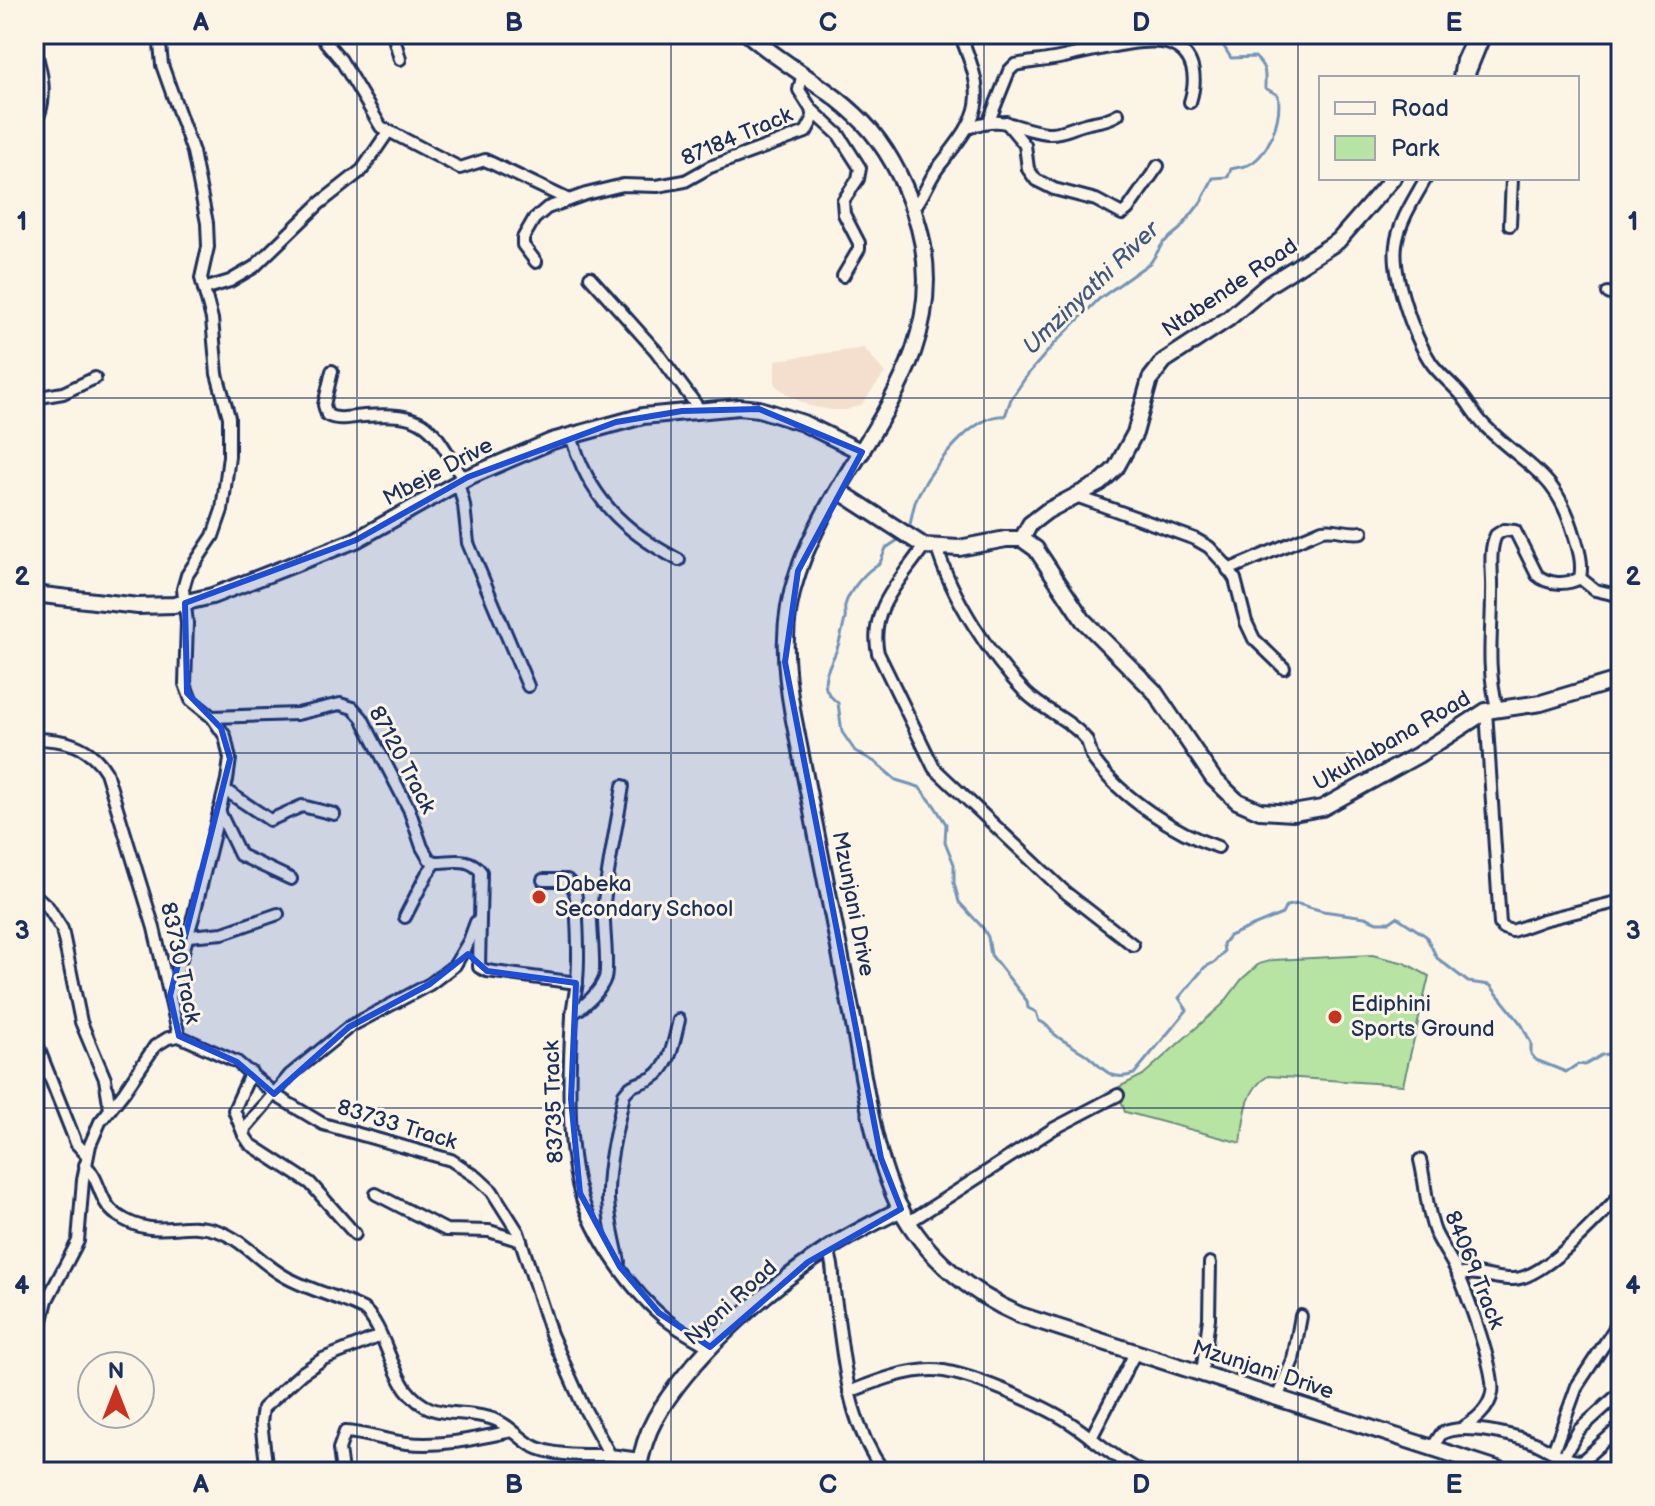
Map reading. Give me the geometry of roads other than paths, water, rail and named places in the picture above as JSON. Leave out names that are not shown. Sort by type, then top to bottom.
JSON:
[{"type":"street","points":[[159,34],[162,65],[193,152],[207,223],[208,247],[201,278],[212,319],[217,374],[229,417],[229,456],[222,510],[213,536],[184,582],[187,623],[184,674],[191,700],[221,728],[230,759],[225,790],[170,996]]},
{"type":"street","points":[[319,34],[346,67],[376,122],[388,132],[430,150],[460,168],[485,160],[569,200]]},
{"type":"street","points":[[393,34],[400,59]]},
{"type":"street","name":"Mzunjani Drive","points":[[748,34],[771,54],[839,100],[873,133],[899,173],[914,208],[925,261],[925,303],[912,356],[900,385],[816,529],[798,571],[786,621],[785,662],[793,715],[878,1144],[901,1209],[938,1259],[961,1281],[989,1300],[1033,1320],[1507,1472]]},
{"type":"street","points":[[914,208],[939,166],[968,128],[979,95],[960,34]]},
{"type":"street","points":[[1462,76],[1462,60],[1474,34]]},
{"type":"street","points":[[1463,76],[1483,34]]},
{"type":"street","points":[[989,121],[1009,71],[1015,65],[1127,45],[1168,44],[1185,56],[1192,63],[1195,76],[1190,102]]},
{"type":"street","points":[[34,46],[44,96],[40,116],[34,125]]},
{"type":"street","name":"87184 Track","points":[[536,262],[523,245],[524,234],[540,213],[569,200],[623,185],[657,186],[685,181],[710,167],[806,132],[813,119],[811,109],[799,90],[803,73]]},
{"type":"street","points":[[811,109],[839,135],[860,168],[858,179],[843,201],[844,214],[859,243],[859,249],[843,276]]},
{"type":"street","points":[[968,128],[989,121],[1056,133],[1090,122],[1107,121],[1118,114]]},
{"type":"street","points":[[1006,122],[1025,145],[1028,169],[1036,180],[1054,189],[1096,200],[1118,213],[1122,214],[1128,209],[1158,166]]},
{"type":"street","points":[[204,289],[230,281],[254,267],[320,203],[362,170],[388,132]]},
{"type":"street","name":"Ntabende Road","points":[[1022,539],[1030,524],[1100,483],[1116,468],[1135,433],[1150,379],[1164,361],[1228,319],[1268,285],[1338,241],[1391,180]]},
{"type":"street","points":[[1425,180],[1406,217],[1396,246],[1406,311],[1438,371],[1462,395],[1481,422],[1544,475],[1554,488],[1570,519],[1582,564],[1580,578]]},
{"type":"street","points":[[1510,225],[1512,180]]},
{"type":"street","points":[[590,277],[656,351],[700,410]]},
{"type":"street","points":[[1608,293],[1621,299]]},
{"type":"street","points":[[332,371],[324,405],[327,415],[338,418],[398,415],[422,422],[436,435],[460,481],[468,543],[528,686]]},
{"type":"street","points":[[34,398],[63,393],[95,378]]},
{"type":"street","name":"Mbeje Drive","points":[[34,594],[129,605],[185,603],[212,596],[356,540],[460,481],[571,435],[643,416],[739,407],[759,409],[803,423],[862,452]]},
{"type":"street","points":[[571,435],[587,478],[614,513],[632,533],[679,560]]},
{"type":"street","points":[[839,491],[925,545],[942,567],[985,644],[1028,695],[1084,737],[1094,759],[1127,793],[1186,835],[1218,847]]},
{"type":"street","points":[[1076,496],[1195,539],[1209,547],[1235,579],[1246,622],[1254,639],[1284,668]]},
{"type":"street","points":[[1228,570],[1322,530],[1362,532]]},
{"type":"street","points":[[1580,578],[1572,582],[1543,580],[1537,575],[1515,531],[1504,530],[1493,541],[1488,646],[1500,924],[1512,931],[1621,901]]},
{"type":"street","points":[[925,545],[959,548],[1022,539]]},
{"type":"street","name":"Ukuhlabana Road","points":[[1022,539],[1036,549],[1083,620],[1154,691],[1213,778],[1237,801],[1260,811],[1310,811],[1335,803],[1491,709],[1541,703],[1621,679]]},
{"type":"street","points":[[925,545],[882,606],[875,642],[934,768],[1065,892],[1133,945]]},
{"type":"street","points":[[1580,578],[1595,590],[1621,596]]},
{"type":"street","name":"87120 Track","points":[[212,717],[297,714],[340,704],[353,708],[362,718],[409,809],[426,855],[436,862]]},
{"type":"street","name":"83730 Track","points":[[34,739],[79,745],[99,760],[106,772],[154,928],[179,1036],[155,1046],[94,1135],[86,1160],[78,1241],[47,1300],[34,1353]]},
{"type":"street","points":[[572,1014],[587,1003],[606,973],[604,903],[623,786]]},
{"type":"street","points":[[225,790],[270,820],[302,806],[334,814]]},
{"type":"street","points":[[219,811],[240,855],[291,879]]},
{"type":"street","points":[[405,917],[436,862],[463,860],[477,867],[482,879],[478,958],[481,969],[577,983]]},
{"type":"street","name":"83735 Track","points":[[543,880],[567,880],[574,888],[579,940],[572,1014],[571,1099],[576,1174],[589,1215],[620,1267],[659,1313],[710,1347]]},
{"type":"street","points":[[34,894],[48,907],[62,929],[81,1022],[105,1079],[110,1109]]},
{"type":"street","points":[[244,1135],[248,1122],[267,1105],[290,1075],[349,1027],[430,984],[455,965],[469,941],[481,909]]},
{"type":"street","points":[[188,936],[223,933],[278,914]]},
{"type":"street","points":[[620,1267],[609,1191],[611,1158],[624,1094],[631,1085],[649,1079],[664,1067],[679,1020]]},
{"type":"street","name":"83733 Track","points":[[179,1036],[237,1062],[274,1094],[323,1124],[435,1154],[464,1168],[499,1200],[521,1241],[551,1334],[583,1406],[610,1455]]},
{"type":"street","points":[[34,1037],[76,1143],[92,1171],[105,1204],[117,1216],[141,1228],[153,1230],[192,1228],[219,1231],[281,1275],[363,1309],[373,1318],[401,1381],[425,1407],[440,1412],[492,1418],[539,1449],[566,1454],[610,1455],[639,1468]]},
{"type":"street","points":[[251,1072],[234,1110],[244,1135],[255,1148],[310,1183],[355,1234]]},
{"type":"street","points":[[909,1222],[1053,1129],[1118,1095]]},
{"type":"street","name":"84069 Track","points":[[1420,1160],[1429,1215],[1436,1235],[1458,1275],[1490,1363],[1493,1381],[1490,1400],[1483,1412],[1461,1429],[1441,1434],[1432,1448]]},
{"type":"street","points":[[376,1194],[439,1227],[497,1232],[521,1241]]},
{"type":"street","points":[[1458,1275],[1475,1273],[1513,1279],[1532,1274],[1579,1237],[1621,1194]]},
{"type":"street","name":"Nyoni Road","points":[[639,1468],[656,1418],[710,1347],[827,1249],[901,1209]]},
{"type":"street","points":[[827,1249],[833,1263],[833,1288],[849,1392],[861,1435],[884,1472]]},
{"type":"street","points":[[1202,1374],[1209,1318],[1210,1263]]},
{"type":"street","points":[[1277,1398],[1293,1360],[1301,1316]]},
{"type":"street","points":[[1558,1454],[1577,1386],[1621,1319]]},
{"type":"street","points":[[267,1472],[261,1422],[263,1408],[312,1366],[380,1336]]},
{"type":"street","points":[[1091,1438],[1135,1353]]},
{"type":"street","points":[[849,1392],[905,1373],[951,1372],[1039,1405],[1141,1472]]},
{"type":"street","points":[[1558,1454],[1621,1392]]},
{"type":"street","points":[[1461,1429],[1515,1437],[1578,1461],[1588,1458],[1621,1426]]},
{"type":"street","points":[[342,1472],[339,1449],[345,1432],[390,1441],[431,1444],[512,1431]]},
{"type":"waterway","name":"Umzinyathi River","points":[[909,529],[919,493],[956,444],[980,423],[1005,416],[1011,399],[1028,374],[1099,299],[1151,262],[1163,243],[1180,229],[1201,202],[1213,178],[1228,177],[1231,169],[1250,164],[1269,143],[1278,113],[1278,95],[1265,88],[1263,68],[1255,57],[1231,58],[1216,34]]},
{"type":"waterway","name":"Umzinyathi River","points":[[901,538],[886,548],[880,563],[859,582],[845,606],[837,649],[825,679],[828,692],[838,703],[842,732],[855,751],[875,762],[896,780],[919,787],[934,805],[946,824],[945,842],[954,864],[954,883],[959,902],[983,928],[991,955],[1027,1001],[1028,1008],[1036,1012],[1039,1021],[1106,1072],[1118,1076],[1134,1074],[1187,1010],[1179,998],[1205,967],[1224,952],[1223,944],[1229,936],[1282,914],[1286,906],[1298,904],[1377,922],[1390,922],[1397,917],[1426,936],[1437,958],[1468,982],[1490,985],[1522,1025],[1531,1043],[1531,1054],[1536,1060],[1566,1072],[1602,1055],[1621,1052]]},
{"type":"place","name":"Dabeka Secondary School","points":[[539,897]]},
{"type":"place","name":"Ediphini Sports Ground","points":[[1335,1017]]}]
